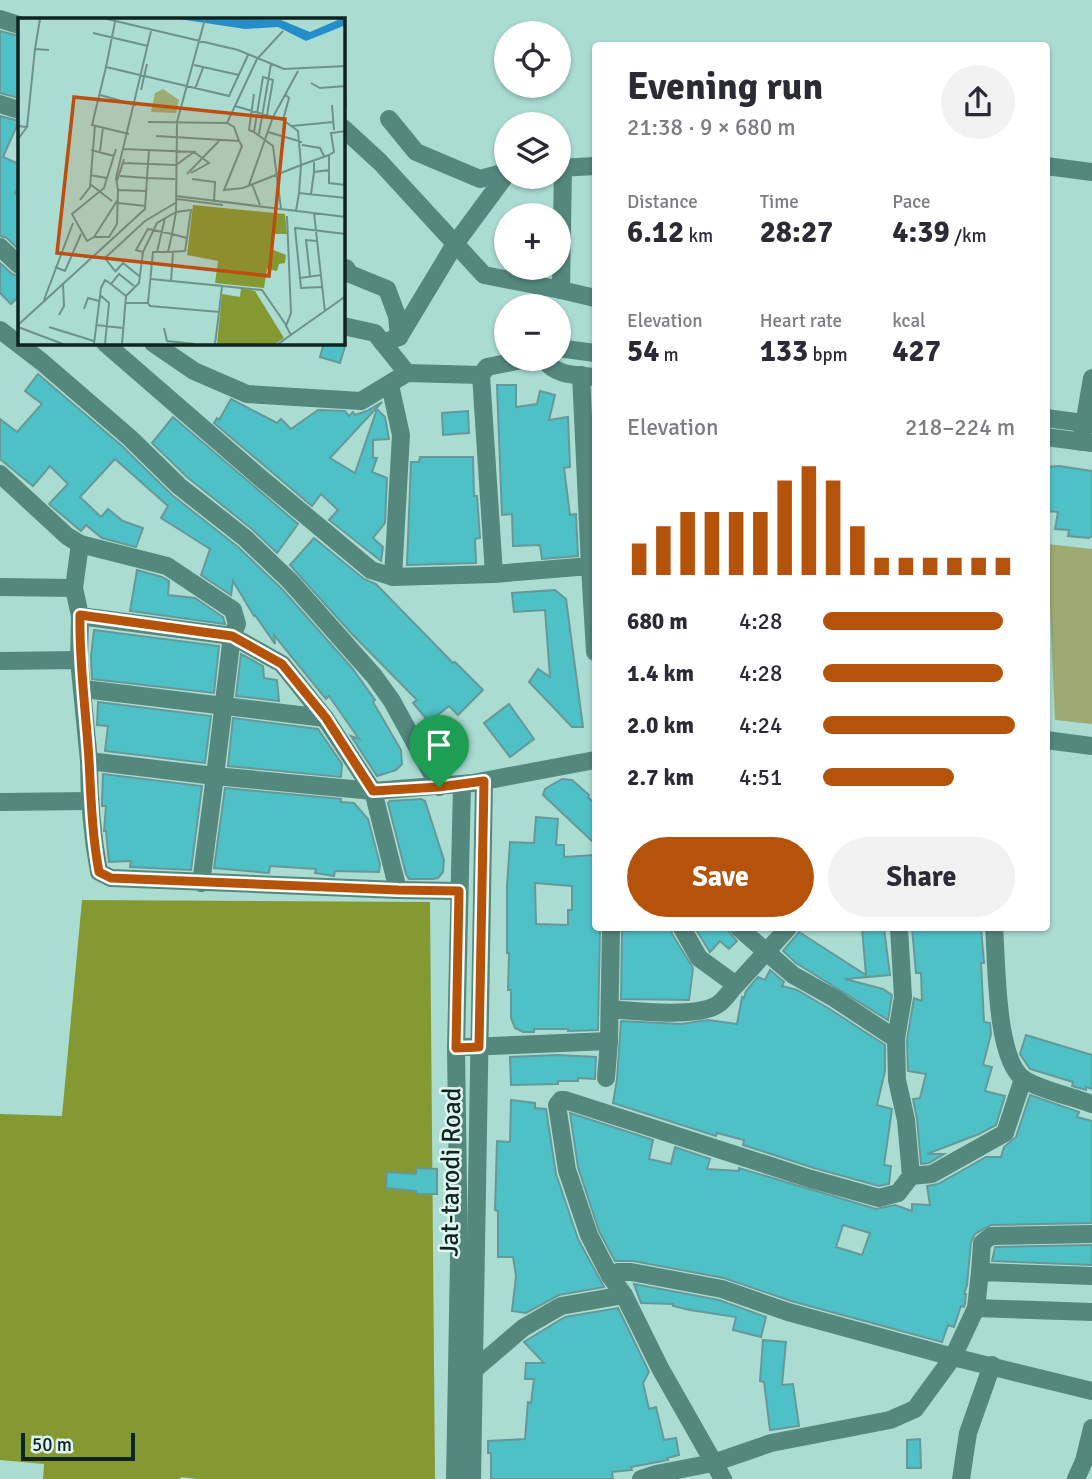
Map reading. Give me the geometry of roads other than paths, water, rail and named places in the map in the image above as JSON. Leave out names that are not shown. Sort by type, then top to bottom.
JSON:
[{"type":"street","points":[[0,19],[18,25]]},
{"type":"street","points":[[0,104],[18,110]]},
{"type":"street","points":[[389,119],[416,152],[480,179],[494,176]]},
{"type":"street","points":[[345,130],[380,162],[484,275],[592,297]]},
{"type":"street","points":[[571,167],[592,166]]},
{"type":"street","points":[[1050,167],[1092,172]]},
{"type":"street","points":[[391,340],[495,189]]},
{"type":"street","points":[[560,189],[561,290]]},
{"type":"street","points":[[0,247],[18,264]]},
{"type":"street","points":[[346,268],[350,274],[387,289],[397,316],[391,340],[407,373]]},
{"type":"street","points":[[345,326],[375,333],[391,340]]},
{"type":"street","points":[[0,330],[120,430],[180,486],[245,538],[289,581],[392,701],[439,787]]},
{"type":"street","points":[[107,345],[371,570],[393,577],[494,574],[592,566],[588,376],[557,371]]},
{"type":"street","points":[[156,345],[194,371],[247,394],[361,401],[407,373],[481,375]]},
{"type":"street","points":[[571,350],[592,353]]},
{"type":"street","points":[[494,366],[487,367],[481,375],[494,574]]},
{"type":"street","points":[[1050,438],[1086,442],[1092,378]]},
{"type":"street","points":[[390,385],[401,435],[393,577]]},
{"type":"street","points":[[1050,419],[1088,424]]},
{"type":"street","points":[[0,474],[67,536],[80,544],[167,566],[233,610],[237,624],[232,636],[222,705],[201,883]]},
{"type":"street","points":[[80,544],[74,588],[80,615],[79,660],[84,689],[89,801],[99,872],[111,878],[201,883],[459,891]]},
{"type":"street","points":[[0,587],[74,588]]},
{"type":"street","points":[[80,615],[232,636],[282,664],[326,718],[373,791],[398,890]]},
{"type":"street","points":[[0,661],[79,660]]},
{"type":"street","points":[[84,689],[326,718]]},
{"type":"street","points":[[1050,741],[1092,746]]},
{"type":"street","points":[[89,761],[373,791],[473,783],[592,761]]},
{"type":"street","points":[[455,1479],[459,1259],[456,1048],[459,891],[473,783]]},
{"type":"street","name":"Jat-tarodi Road","points":[[472,1479],[479,1047],[473,783]]},
{"type":"street","points":[[0,802],[89,801]]},
{"type":"street","points":[[606,1077],[611,931]]},
{"type":"street","points":[[684,931],[699,958],[736,985]]},
{"type":"street","points":[[742,931],[793,975],[897,1039]]},
{"type":"street","points":[[610,1009],[667,1012],[706,1010],[719,1004],[785,931]]},
{"type":"street","points":[[899,931],[903,997],[897,1039],[897,1080],[906,1121],[911,1177]]},
{"type":"street","points":[[995,931],[1001,1031],[1010,1061],[1023,1079],[1092,1104]]},
{"type":"street","points":[[456,1048],[609,1041]]},
{"type":"street","points":[[723,1479],[589,1235],[567,1170],[558,1114],[561,1100],[811,1180],[879,1198],[898,1193],[911,1177],[932,1174],[1005,1133],[1023,1079]]},
{"type":"street","points":[[641,1479],[713,1463],[771,1443],[903,1416],[915,1409],[953,1357],[976,1308],[982,1243],[991,1236],[1092,1234]]},
{"type":"street","points":[[610,1276],[618,1272],[631,1272],[722,1289],[788,1312],[1092,1391]]},
{"type":"street","points":[[980,1272],[1092,1276]]},
{"type":"street","points":[[474,1370],[523,1328],[561,1306],[624,1295]]},
{"type":"street","points":[[976,1308],[1092,1312]]},
{"type":"street","points":[[961,1479],[968,1433],[992,1365]]},
{"type":"street","points":[[1076,1479],[1088,1461],[1092,1429]]}]
